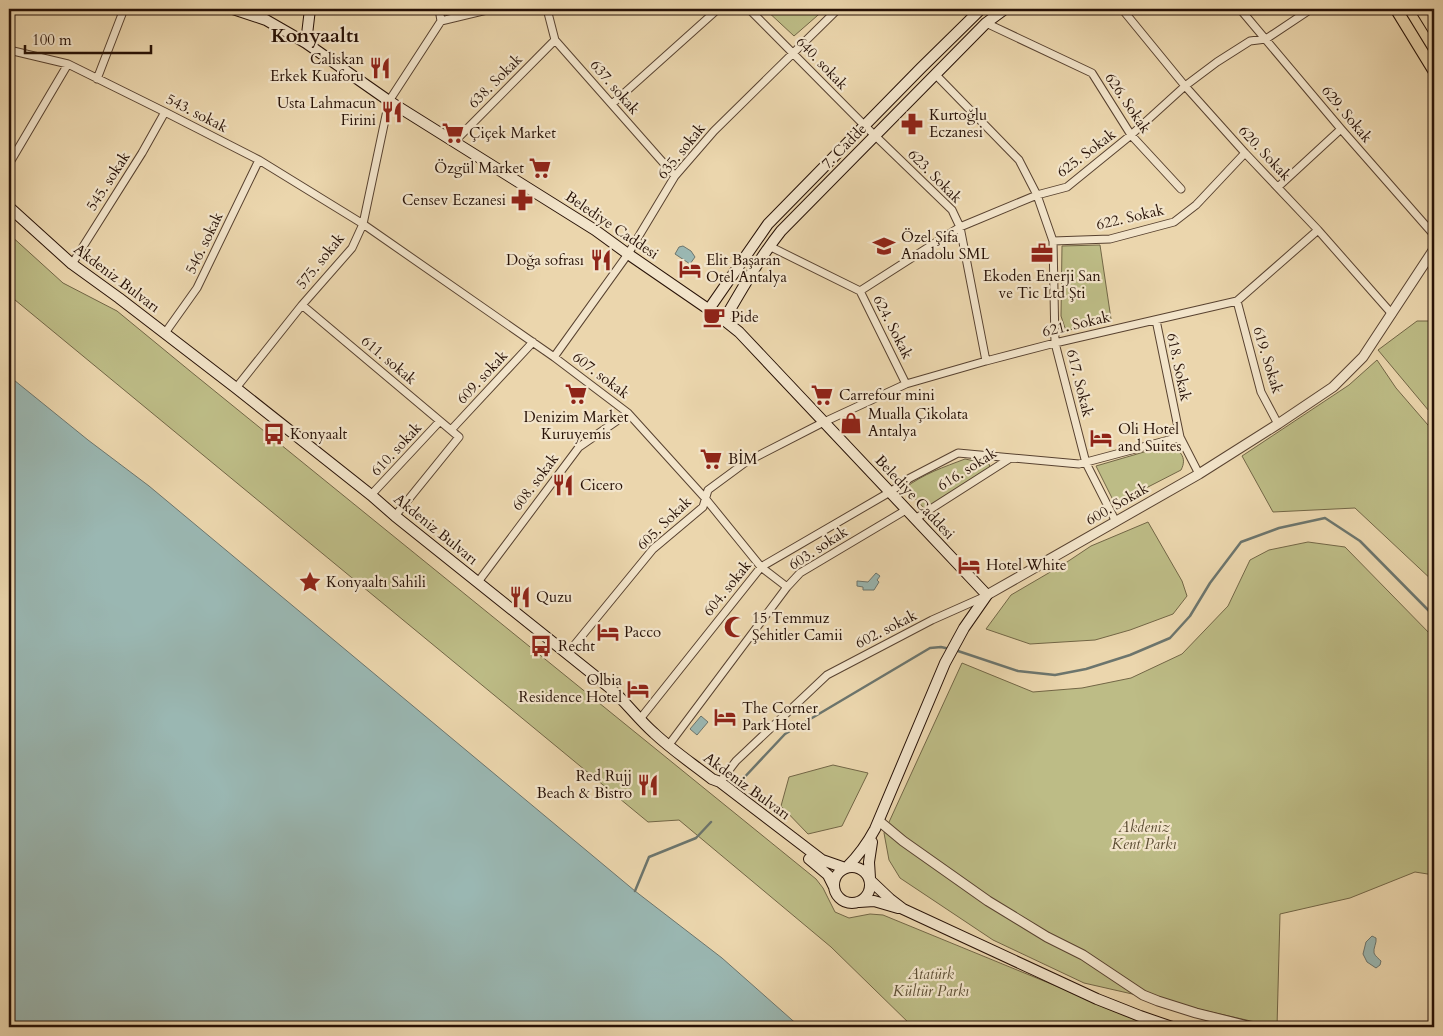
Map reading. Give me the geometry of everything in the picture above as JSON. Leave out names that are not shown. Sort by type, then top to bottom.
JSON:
[{"type":"main road","name":"Belediye Caddesi","points":[[233,9],[266,20],[306,43],[389,101],[595,230],[724,320],[739,332],[988,595]]},
{"type":"main road","points":[[306,43],[310,9]]},
{"type":"main road","name":"7. Cadde","points":[[709,309],[768,224],[920,68],[981,9]]},
{"type":"main road","name":"7. Cadde","points":[[724,320],[769,246],[786,226],[986,23],[1005,9]]},
{"type":"main road","points":[[1396,9],[1434,72]]},
{"type":"main road","points":[[1421,9],[1434,30]]},
{"type":"main road","name":"Akdeniz Bulvarı","points":[[9,207],[72,264],[165,333],[372,495],[395,516],[622,698],[652,732],[668,746],[822,860],[846,867]]},
{"type":"main road","name":"600. Sokak","points":[[877,825],[945,663],[964,628],[988,595]]},
{"type":"main road","points":[[716,781],[717,786],[822,869],[828,875],[837,896],[841,899],[849,903],[874,902],[903,909],[1097,999],[1172,1027]]},
{"type":"main road","points":[[834,887],[835,877],[862,851],[877,825]]},
{"type":"main road","points":[[859,902],[870,892],[870,847],[877,825]]},
{"type":"main road","points":[[846,867],[861,868],[890,899],[903,909]]},
{"type":"main road","points":[[1140,1016],[1152,1027]]},
{"type":"street","points":[[98,79],[124,9]]},
{"type":"street","points":[[389,101],[441,21],[439,9]]},
{"type":"street","points":[[441,21],[491,9]]},
{"type":"street","name":"637. sokak","points":[[547,9],[555,40],[675,176]]},
{"type":"street","points":[[612,104],[718,9]]},
{"type":"street","name":"640. sokak","points":[[749,9],[875,136]]},
{"type":"street","name":"635. sokak","points":[[554,356],[628,254],[675,176],[714,130],[838,9]]},
{"type":"street","name":"620. Sokak","points":[[1122,9],[1185,86],[1318,230],[1392,314]]},
{"type":"street","name":"629. Sokak","points":[[1240,9],[1341,129],[1434,235]]},
{"type":"street","name":"625. Sokak","points":[[860,291],[960,227],[1037,195],[1067,187],[1131,135],[1185,86],[1217,62],[1250,41],[1266,39],[1311,9]]},
{"type":"street","name":"626. Sokak","points":[[986,23],[1092,73],[1131,135],[1181,189]]},
{"type":"street","name":"638. Sokak","points":[[454,142],[555,40]]},
{"type":"street","name":"543. sokak","points":[[9,50],[68,64],[166,112],[259,160],[363,224]]},
{"type":"street","points":[[9,164],[68,64]]},
{"type":"street","name":"617. Sokak","points":[[935,74],[1019,160],[1037,195],[1053,241],[1055,343],[1086,462],[1116,522]]},
{"type":"street","name":"575. sokak","points":[[236,388],[302,305],[352,248],[363,224],[389,101]]},
{"type":"street","name":"545. sokak","points":[[72,264],[142,154],[166,112]]},
{"type":"street","points":[[1278,187],[1341,129]]},
{"type":"street","name":"623. Sokak","points":[[875,136],[952,210],[960,227],[986,361]]},
{"type":"street","name":"622. Sokak","points":[[1053,241],[1110,239],[1174,222],[1196,206],[1246,153]]},
{"type":"street","name":"546. sokak","points":[[165,333],[197,288],[259,160]]},
{"type":"street","name":"607. sokak","points":[[363,224],[554,356],[628,413],[705,498],[761,567],[787,587]]},
{"type":"street","name":"621. Sokak","points":[[824,422],[906,384],[1055,343],[1237,301],[1318,230]]},
{"type":"street","name":"624. Sokak","points":[[769,246],[860,291],[906,384]]},
{"type":"street","name":"600. Sokak","points":[[988,595],[1199,474],[1333,387],[1363,357],[1434,249]]},
{"type":"street","name":"619. Sokak","points":[[1237,301],[1262,392],[1278,424]]},
{"type":"street","name":"611. sokak","points":[[302,305],[459,436],[395,516]]},
{"type":"street","name":"618. Sokak","points":[[1156,320],[1180,437],[1199,474]]},
{"type":"street","name":"609. sokak","points":[[451,430],[533,342]]},
{"type":"street","name":"608. sokak","points":[[478,582],[579,447],[628,413]]},
{"type":"street","name":"610. sokak","points":[[372,495],[440,421]]},
{"type":"street","name":"605. Sokak","points":[[567,654],[653,550],[703,507],[708,490],[746,462],[824,422]]},
{"type":"street","name":"616. sokak","points":[[890,492],[910,478],[958,453],[1079,464],[1180,437]]},
{"type":"street","name":"616. sokak","points":[[915,519],[1009,459]]},
{"type":"street","name":"604. sokak","points":[[640,719],[761,567],[890,492]]},
{"type":"street","name":"603. sokak","points":[[668,746],[787,587],[800,573],[906,510]]},
{"type":"street","name":"602. sokak","points":[[716,781],[827,675],[932,620],[988,595]]},
{"type":"street","points":[[877,825],[903,840],[988,901],[1048,937],[1083,955],[1143,994],[1158,1001],[1196,1013],[1252,1027]]},
{"type":"green space","points":[[765,9],[825,9],[794,36]]},
{"type":"green space","name":"Atatürk Kültür Parkı","points":[[9,234],[63,283],[117,311],[816,879],[823,888],[835,912],[849,918],[870,914],[883,915],[1117,1011],[1145,1027],[913,1027],[831,947],[679,820],[648,822],[9,295]]},
{"type":"green space","points":[[1100,245],[1111,319],[1066,331],[1061,316],[1062,246]]},
{"type":"green space","points":[[1417,321],[1434,321],[1434,417],[1378,350]]},
{"type":"green space","points":[[1377,360],[1396,388],[1434,432],[1434,582],[1355,508],[1273,512],[1242,456],[1349,385]]},
{"type":"green space","points":[[1168,445],[1179,451],[1183,457],[1181,470],[1115,504],[1096,466]]},
{"type":"green space","points":[[965,459],[989,464],[990,467],[925,509],[905,488],[926,475]]},
{"type":"green space","points":[[1148,522],[1182,581],[1187,596],[1173,614],[1130,630],[1095,640],[1030,644],[986,629],[1011,595],[1091,546]]},
{"type":"green space","name":"Akdeniz Kent Parkı","points":[[1308,542],[1345,547],[1434,638],[1434,875],[1415,872],[1350,898],[1280,914],[1277,1027],[1084,983],[993,940],[900,878],[889,860],[884,833],[962,663],[1033,692],[1082,688],[1131,678],[1182,654],[1228,606],[1250,560],[1269,550]]},
{"type":"green space","points":[[833,765],[868,773],[842,826],[808,834],[781,806],[789,777]]},
{"type":"water","points":[[683,246],[691,251],[695,257],[690,264],[675,254],[679,247]]},
{"type":"water","points":[[9,376],[88,440],[149,486],[635,891],[722,958],[800,1027],[9,1027]]},
{"type":"water","points":[[876,573],[880,576],[874,590],[863,590],[863,587],[857,586],[857,581],[868,582]]},
{"type":"water","points":[[701,716],[708,722],[697,735],[690,729]]},
{"type":"water","points":[[1372,936],[1376,938],[1374,953],[1381,961],[1380,965],[1376,968],[1367,962],[1363,954],[1366,942]]},
{"type":"waterway","points":[[955,650],[1018,671],[1055,675],[1086,669],[1130,655],[1170,638],[1190,616],[1210,583],[1241,542],[1279,528],[1325,518],[1360,541],[1434,616]]},
{"type":"waterway","points":[[740,782],[785,734],[930,648],[941,647],[950,649]]},
{"type":"waterway","points":[[635,891],[649,857],[696,838],[711,822]]},
{"type":"place","name":"Caliskan Erkek Kuaforu","points":[[380,68]]},
{"type":"place","name":"Usta Lahmacun Firini","points":[[392,112]]},
{"type":"place","name":"Kurtoğlu Eczanesi","points":[[912,124]]},
{"type":"place","name":"Çiçek Market","points":[[453,133]]},
{"type":"place","name":"Özgül Market","points":[[540,168]]},
{"type":"place","name":"Censev Eczanesi","points":[[522,200]]},
{"type":"place","name":"Özel Şifa Anadolu SML","points":[[884,246]]},
{"type":"place","name":"Ekoden Enerji San ve Tic Ltd Şti","points":[[1042,253]]},
{"type":"place","name":"Doğa sofrası","points":[[601,260]]},
{"type":"place","name":"Elit Başaran Otel Antalya","points":[[690,269]]},
{"type":"place","name":"Pide","points":[[714,317]]},
{"type":"place","name":"Denizim Market Kuruyemis","points":[[576,394]]},
{"type":"place","name":"Carrefour mini","points":[[822,395]]},
{"type":"place","name":"Mualla Çikolata Antalya","points":[[851,423]]},
{"type":"place","name":"Konyaalt","points":[[274,434]]},
{"type":"place","name":"Oli Hotel and Suites","points":[[1101,438]]},
{"type":"place","name":"BİM","points":[[711,459]]},
{"type":"place","name":"Cicero","points":[[563,485]]},
{"type":"place","name":"Hotel White","points":[[969,565]]},
{"type":"place","name":"Konyaaltı Sahili","points":[[310,582]]},
{"type":"place","name":"Quzu","points":[[520,597]]},
{"type":"place","name":"15 Temmuz Şehitler Camii","points":[[735,627]]},
{"type":"place","name":"Pacco","points":[[608,632]]},
{"type":"place","name":"Recht","points":[[541,646]]},
{"type":"place","name":"Olbia Residence Hotel","points":[[638,689]]},
{"type":"place","name":"The Corner Park Hotel","points":[[725,717]]},
{"type":"place","name":"Red Rujj Beach & Bistro","points":[[648,785]]},
{"type":"district","name":"Konyaaltı","points":[[315,35]]}]
